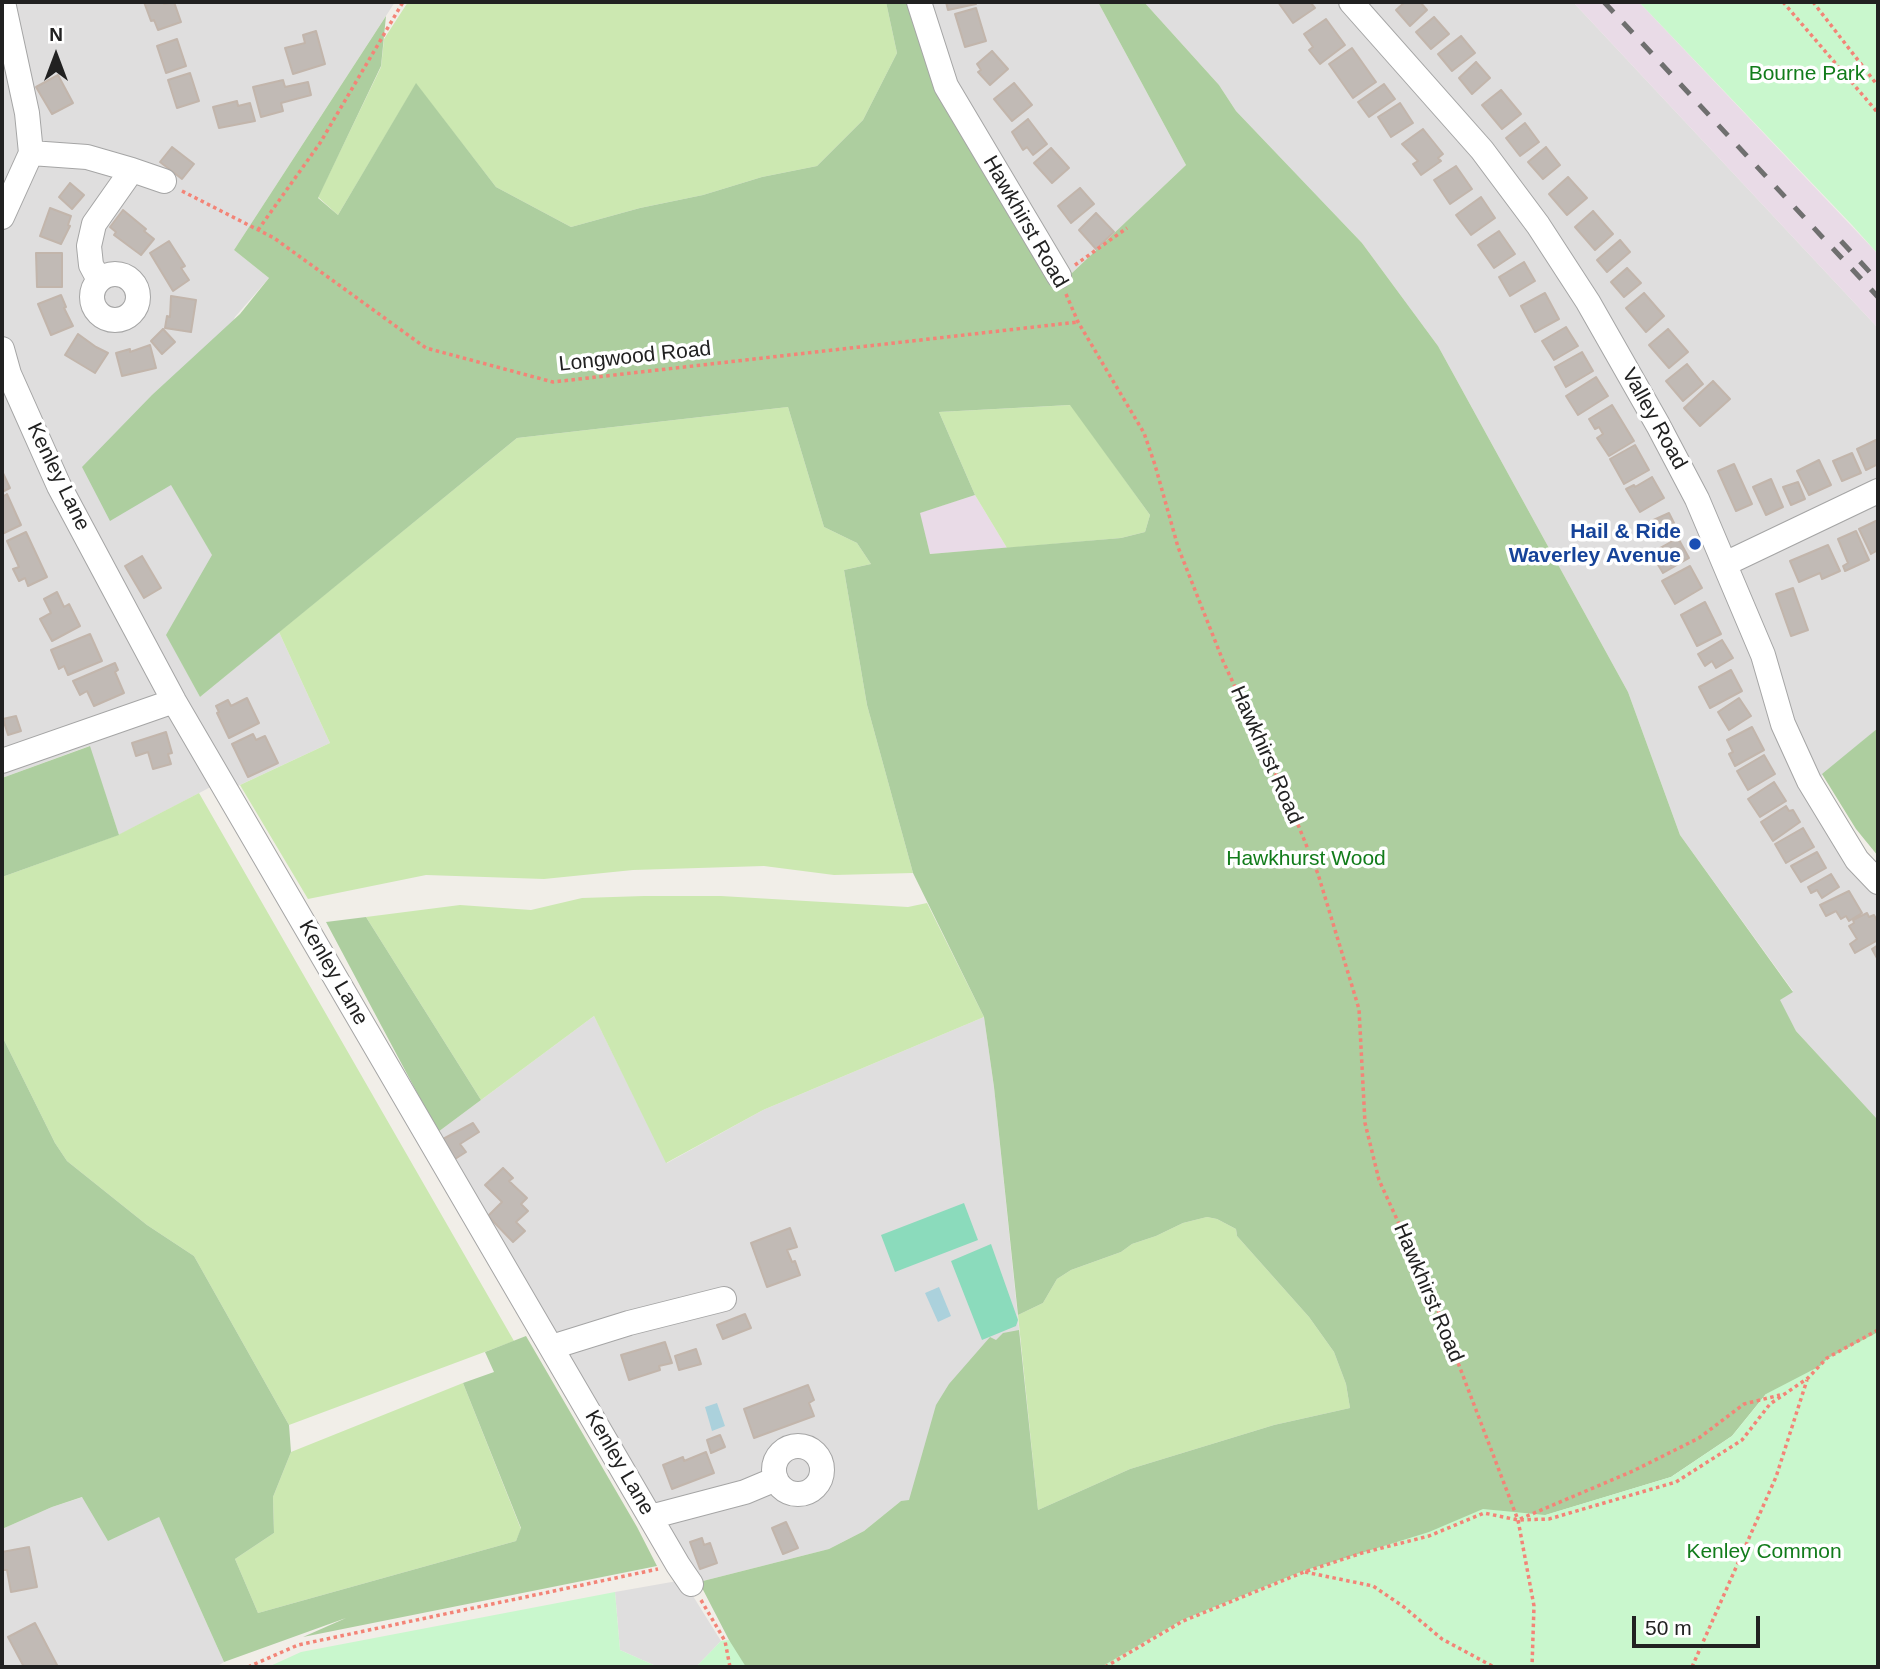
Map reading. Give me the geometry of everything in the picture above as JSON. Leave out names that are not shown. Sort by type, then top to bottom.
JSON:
[{"type":"street","points":[[2,217],[31,153],[27,113],[3,2]]},
{"type":"street","name":"Hawkhirst Road","points":[[919,2],[946,86],[1059,276]]},
{"type":"street","name":"Valley Road","points":[[1351,2],[1482,150],[1538,225],[1588,302],[1697,499],[1763,655],[1783,724],[1809,781],[1857,860],[1878,882]]},
{"type":"street","points":[[31,153],[87,157],[164,181]]},
{"type":"street","points":[[99,280],[91,265],[89,246],[94,224],[132,170]]},
{"type":"street","name":"Kenley Lane","points":[[2,349],[9,374],[60,486],[174,701],[684,1574]]},
{"type":"street","points":[[1725,564],[1878,491]]},
{"type":"street","points":[[2,761],[174,701]]},
{"type":"street","points":[[551,1347],[629,1323],[724,1299]]},
{"type":"street","points":[[650,1517],[745,1492],[776,1479]]},
{"type":"path","points":[[258,230],[320,143],[403,2]]},
{"type":"path","points":[[1783,2],[1878,113]]},
{"type":"path","points":[[1813,2],[1878,86]]},
{"type":"path","name":"Longwood Road","points":[[164,181],[274,238],[426,348],[553,382],[1077,322]]},
{"type":"path","points":[[1081,260],[1127,228]]},
{"type":"path","name":"Hawkhirst Road","points":[[1059,276],[1077,322],[1144,433],[1156,465],[1178,547],[1223,661],[1290,805],[1318,874],[1359,1009],[1365,1123],[1379,1180],[1436,1305],[1518,1520],[1534,1606],[1532,1667]]},
{"type":"path","points":[[1105,1667],[1183,1621],[1304,1572],[1362,1553],[1429,1536],[1484,1513],[1518,1520],[1549,1519],[1676,1482],[1742,1440],[1770,1404],[1808,1378],[1827,1358],[1878,1330]]},
{"type":"path","points":[[1692,1667],[1776,1477],[1808,1378]]},
{"type":"path","points":[[1518,1520],[1633,1471],[1699,1438],[1744,1404],[1786,1394]]},
{"type":"path","points":[[1304,1572],[1373,1586],[1442,1639],[1494,1667]]},
{"type":"path","points":[[248,1667],[298,1645],[684,1574],[725,1641],[730,1667]]},
{"type":"shaded area","points":[[2,2],[395,2],[234,250],[269,278],[235,317],[171,484],[213,556],[167,635],[200,697],[279,632],[330,743],[229,790],[224,780],[119,835],[89,746],[2,778]]},
{"type":"shaded area","points":[[929,2],[1098,2],[1186,165],[1072,273],[957,82]]},
{"type":"shaded area","points":[[1144,2],[1573,2],[1878,328],[1878,728],[1804,791],[1878,894],[1878,1120],[1796,1031],[1779,1000],[1793,991],[1680,835],[1628,692],[1438,346],[1362,243],[1236,111],[1219,85]]},
{"type":"shaded area","points":[[1573,2],[1639,2],[1878,254],[1878,328]]},
{"type":"shaded area","points":[[975,495],[1007,548],[930,554],[919,513]]},
{"type":"shaded area","points":[[594,1016],[667,1163],[763,1110],[984,1017],[994,1087],[1037,1502],[901,1501],[864,1531],[829,1549],[699,1582],[438,1132]]},
{"type":"shaded area","points":[[83,1497],[159,1517],[224,1662],[216,1667],[2,1667],[2,1529]]},
{"type":"shaded area","points":[[683,1580],[721,1641],[696,1667],[658,1667],[620,1650],[615,1592]]},
{"type":"green space","points":[[408,2],[886,2],[897,53],[863,120],[817,166],[762,177],[703,195],[640,208],[571,227],[496,187],[416,84],[338,215],[318,197],[381,67],[384,39]]},
{"type":"green space","name":"Hawkhurst Wood","points":[[886,2],[929,2],[957,82],[1072,273],[1186,165],[1098,2],[1144,2],[1219,85],[1236,111],[1362,243],[1438,346],[1628,692],[1680,835],[1793,992],[1780,1000],[1796,1031],[1878,1120],[1878,1471],[1766,1394],[1732,1436],[1671,1477],[1546,1515],[1548,1667],[734,1667],[729,1640],[699,1582],[829,1549],[864,1531],[901,1501],[909,1500],[936,1405],[949,1384],[990,1337],[996,1340],[1003,1333],[1019,1330],[1038,1510],[1130,1469],[1274,1425],[1350,1408],[1346,1384],[1334,1352],[1309,1317],[1237,1236],[1236,1229],[1207,1217],[1183,1223],[1132,1244],[1121,1252],[1071,1270],[1057,1279],[1043,1303],[1018,1315],[984,1017],[913,873],[867,705],[844,570],[871,564],[857,543],[824,527],[788,407],[517,438],[200,697],[166,635],[212,555],[171,485],[110,521],[82,467],[152,395],[240,314],[269,278],[234,250],[386,16],[381,66],[318,198],[338,215],[416,83],[496,187],[571,227],[640,208],[703,195],[762,177],[817,166],[863,120],[897,53]],"holes":[[[1070,405],[1150,515],[1145,532],[1121,538],[930,554],[920,513],[975,495],[939,412]]]},
{"type":"green space","name":"Bourne Park","points":[[1639,2],[1878,2],[1878,254],[1852,225]]},
{"type":"green space","points":[[1071,405],[1150,515],[1145,532],[1121,538],[1007,548],[975,495],[939,412]]},
{"type":"green space","points":[[788,407],[824,527],[857,543],[871,564],[844,570],[867,705],[913,873],[834,875],[764,866],[633,870],[544,879],[426,875],[308,899],[240,785],[330,743],[279,632],[517,438]]},
{"type":"green space","points":[[1878,728],[1878,856],[1856,829],[1822,774]]},
{"type":"green space","points":[[90,746],[119,835],[2,877],[2,778]]},
{"type":"green space","points":[[199,793],[514,1341],[289,1425],[194,1256],[147,1225],[67,1161],[55,1143],[2,1036],[2,877],[118,835]]},
{"type":"green space","points":[[721,896],[908,907],[927,903],[984,1017],[763,1110],[666,1163],[594,1016],[481,1100],[366,917],[460,905],[531,910],[582,898]]},
{"type":"green space","points":[[366,917],[481,1100],[438,1132],[326,922]]},
{"type":"green space","points":[[2,1036],[55,1143],[67,1161],[147,1225],[194,1256],[289,1425],[291,1452],[273,1497],[274,1533],[235,1559],[258,1613],[516,1541],[521,1528],[463,1383],[494,1372],[485,1352],[526,1336],[657,1566],[303,1637],[346,1618],[224,1662],[159,1517],[108,1541],[82,1497],[2,1529]]},
{"type":"green space","points":[[964,1203],[978,1240],[895,1272],[881,1235]]},
{"type":"green space","points":[[1207,1217],[1236,1229],[1237,1236],[1309,1317],[1334,1352],[1346,1384],[1350,1408],[1274,1425],[1130,1469],[1038,1510],[1018,1315],[1043,1303],[1057,1279],[1071,1270],[1121,1252],[1132,1244],[1183,1223]]},
{"type":"green space","points":[[991,1244],[1018,1320],[1016,1326],[982,1340],[951,1261]]},
{"type":"green space","name":"Kenley Common","points":[[1878,1332],[1878,1667],[1101,1667],[1182,1620],[1303,1571],[1429,1532],[1483,1509],[1545,1515],[1671,1477],[1732,1436],[1766,1394]]},
{"type":"green space","points":[[463,1383],[521,1529],[516,1541],[258,1613],[235,1559],[274,1533],[273,1497],[291,1452]]},
{"type":"green space","points":[[615,1592],[620,1650],[658,1667],[268,1667],[301,1652]]},
{"type":"green space","points":[[729,1640],[746,1667],[696,1667],[721,1641]]},
{"type":"water","points":[[939,1287],[951,1316],[938,1322],[925,1293]]},
{"type":"water","points":[[717,1403],[725,1426],[712,1431],[705,1407]]},
{"type":"building","points":[[144,2],[174,2],[181,22],[158,30],[154,20],[151,21]]},
{"type":"building","points":[[946,2],[976,2],[976,4],[948,10]]},
{"type":"building","points":[[1278,2],[1310,2],[1315,8],[1293,23]]},
{"type":"building","points":[[1405,2],[1420,2],[1427,10],[1410,26],[1396,10]]},
{"type":"building","points":[[976,8],[986,41],[965,47],[955,14]]},
{"type":"building","points":[[1434,17],[1449,34],[1431,49],[1416,32]]},
{"type":"building","points":[[1326,19],[1345,45],[1320,64],[1309,50],[1313,47],[1304,34]]},
{"type":"building","points":[[316,31],[325,64],[293,74],[285,48],[305,43],[303,35]]},
{"type":"building","points":[[1461,36],[1475,53],[1452,71],[1438,54]]},
{"type":"building","points":[[177,39],[186,66],[166,73],[157,46]]},
{"type":"building","points":[[1352,48],[1376,82],[1353,98],[1329,64]]},
{"type":"building","points":[[992,51],[1008,69],[990,85],[978,72],[981,70],[977,64]]},
{"type":"building","points":[[1476,62],[1490,78],[1472,94],[1459,78]]},
{"type":"building","points":[[190,73],[199,101],[177,108],[168,80]]},
{"type":"building","points":[[58,75],[73,103],[52,114],[36,87]]},
{"type":"building","points":[[283,80],[285,87],[308,82],[311,95],[281,103],[283,111],[261,117],[253,87]]},
{"type":"building","points":[[1014,83],[1032,105],[1012,121],[994,99]]},
{"type":"building","points":[[1384,84],[1395,99],[1369,117],[1358,102]]},
{"type":"building","points":[[1501,90],[1521,114],[1502,129],[1482,105]]},
{"type":"building","points":[[237,101],[238,106],[250,103],[255,121],[219,128],[213,107]]},
{"type":"building","points":[[1400,103],[1413,123],[1391,137],[1378,117]]},
{"type":"building","points":[[1028,119],[1047,144],[1033,155],[1027,147],[1023,150],[1012,132]]},
{"type":"building","points":[[1525,123],[1539,142],[1520,156],[1506,138]]},
{"type":"building","points":[[1423,129],[1443,154],[1438,158],[1441,161],[1421,175],[1413,164],[1418,161],[1402,144]]},
{"type":"building","points":[[172,147],[194,164],[182,179],[160,162]]},
{"type":"building","points":[[1546,147],[1560,165],[1543,179],[1528,162]]},
{"type":"building","points":[[1051,148],[1069,168],[1052,183],[1034,163]]},
{"type":"building","points":[[1456,166],[1472,189],[1450,204],[1434,180]]},
{"type":"building","points":[[1568,177],[1587,198],[1567,215],[1549,194]]},
{"type":"building","points":[[70,183],[84,195],[72,209],[59,197]]},
{"type":"building","points":[[1080,188],[1094,204],[1071,223],[1058,206]]},
{"type":"building","points":[[1481,197],[1495,218],[1471,235],[1456,215]]},
{"type":"building","points":[[50,208],[71,216],[70,226],[61,244],[40,236]]},
{"type":"building","points":[[123,210],[154,239],[141,255],[114,235],[116,232],[110,227]]},
{"type":"building","points":[[1593,211],[1613,234],[1595,250],[1575,227]]},
{"type":"building","points":[[1096,213],[1114,232],[1096,249],[1079,230]]},
{"type":"building","points":[[1499,231],[1515,254],[1494,268],[1478,245]]},
{"type":"building","points":[[1620,240],[1630,252],[1607,272],[1597,260]]},
{"type":"building","points":[[169,241],[185,266],[181,268],[189,280],[173,291],[150,253]]},
{"type":"building","points":[[36,253],[62,253],[62,287],[37,287]]},
{"type":"building","points":[[1524,262],[1535,281],[1510,296],[1499,277]]},
{"type":"building","points":[[1627,268],[1641,283],[1624,297],[1611,282]]},
{"type":"building","points":[[1545,293],[1559,319],[1535,332],[1521,306]]},
{"type":"building","points":[[1644,293],[1664,316],[1646,332],[1626,308]]},
{"type":"building","points":[[61,295],[73,326],[51,335],[38,304]]},
{"type":"building","points":[[171,296],[196,300],[191,332],[165,328],[167,316],[170,317]]},
{"type":"building","points":[[1566,327],[1578,346],[1554,360],[1542,341]]},
{"type":"building","points":[[163,329],[175,342],[162,354],[151,341]]},
{"type":"building","points":[[1668,329],[1688,352],[1669,368],[1649,345]]},
{"type":"building","points":[[78,334],[108,353],[95,373],[65,355]]},
{"type":"building","points":[[150,345],[156,368],[122,376],[116,353],[130,349],[130,352]]},
{"type":"building","points":[[1582,352],[1593,371],[1566,387],[1555,367]]},
{"type":"building","points":[[1687,364],[1703,384],[1683,401],[1666,381]]},
{"type":"building","points":[[1596,377],[1608,396],[1578,415],[1566,396]]},
{"type":"building","points":[[1713,381],[1730,399],[1700,426],[1684,408]]},
{"type":"building","points":[[1612,405],[1634,441],[1609,456],[1597,438],[1603,434],[1599,427],[1595,429],[1589,419]]},
{"type":"building","points":[[1876,440],[1878,464],[1866,470],[1857,449]]},
{"type":"building","points":[[1635,445],[1649,470],[1624,484],[1610,459]]},
{"type":"building","points":[[1852,453],[1861,473],[1842,481],[1833,461]]},
{"type":"building","points":[[1819,460],[1831,485],[1809,495],[1797,471]]},
{"type":"building","points":[[1734,464],[1752,504],[1736,511],[1718,471]]},
{"type":"building","points":[[2,471],[10,488],[2,492]]},
{"type":"building","points":[[1652,477],[1664,498],[1640,512],[1626,489]]},
{"type":"building","points":[[1771,479],[1783,507],[1766,515],[1753,487]]},
{"type":"building","points":[[1798,482],[1805,499],[1791,505],[1783,487]]},
{"type":"building","points":[[7,494],[21,525],[2,534],[2,497]]},
{"type":"building","points":[[1669,513],[1677,529],[1657,538],[1649,522]]},
{"type":"building","points":[[1878,520],[1878,550],[1871,554],[1859,529]]},
{"type":"building","points":[[1856,531],[1869,560],[1845,571],[1843,566],[1848,563],[1838,539]]},
{"type":"building","points":[[26,532],[47,577],[28,586],[25,578],[19,581],[13,569],[19,567],[7,541]]},
{"type":"building","points":[[1678,538],[1689,558],[1663,573],[1651,553]]},
{"type":"building","points":[[1828,545],[1840,571],[1822,579],[1820,573],[1799,582],[1790,561]]},
{"type":"building","points":[[142,556],[161,588],[144,598],[125,566]]},
{"type":"building","points":[[1690,566],[1702,588],[1675,604],[1662,581]]},
{"type":"building","points":[[1793,588],[1808,630],[1791,636],[1776,594]]},
{"type":"building","points":[[57,592],[64,607],[69,604],[80,626],[52,641],[40,619],[51,613],[44,599]]},
{"type":"building","points":[[1705,602],[1721,634],[1697,646],[1681,615]]},
{"type":"building","points":[[90,634],[102,661],[68,675],[64,666],[59,669],[51,650]]},
{"type":"building","points":[[1722,640],[1733,658],[1716,668],[1712,661],[1705,666],[1698,654]]},
{"type":"building","points":[[115,663],[118,670],[115,672],[124,693],[94,706],[87,691],[80,695],[73,681]]},
{"type":"building","points":[[1731,670],[1742,691],[1710,708],[1699,687]]},
{"type":"building","points":[[247,698],[259,723],[229,738],[216,706],[228,700],[231,706]]},
{"type":"building","points":[[1739,698],[1751,716],[1729,730],[1718,712]]},
{"type":"building","points":[[16,716],[21,731],[8,735],[3,719]]},
{"type":"building","points":[[1752,727],[1764,750],[1735,766],[1729,754],[1733,752],[1727,740]]},
{"type":"building","points":[[166,732],[172,753],[168,754],[171,764],[153,769],[148,752],[136,756],[132,743]]},
{"type":"building","points":[[253,734],[256,740],[265,736],[278,763],[248,777],[232,744]]},
{"type":"building","points":[[1764,755],[1775,774],[1748,790],[1737,771]]},
{"type":"building","points":[[1774,782],[1786,801],[1760,817],[1748,799]]},
{"type":"building","points":[[1786,806],[1789,811],[1793,810],[1800,822],[1773,841],[1761,822]]},
{"type":"building","points":[[1803,828],[1814,847],[1786,863],[1775,844]]},
{"type":"building","points":[[1817,852],[1826,868],[1801,882],[1791,866]]},
{"type":"building","points":[[1831,874],[1839,887],[1822,898],[1817,890],[1811,893],[1808,887]]},
{"type":"building","points":[[1849,891],[1862,913],[1849,921],[1846,916],[1841,919],[1836,911],[1826,916],[1820,905]]},
{"type":"building","points":[[1867,913],[1869,917],[1874,915],[1878,923],[1878,940],[1855,953],[1850,944],[1857,939],[1849,926],[1854,923],[1853,920]]},
{"type":"building","points":[[1878,945],[1878,960],[1872,949]]},
{"type":"building","points":[[473,1123],[479,1132],[460,1144],[466,1152],[455,1159],[443,1139]]},
{"type":"building","points":[[503,1168],[513,1178],[509,1181],[527,1198],[521,1204],[528,1211],[516,1222],[525,1231],[513,1242],[488,1216],[502,1202],[485,1185]]},
{"type":"building","points":[[790,1228],[797,1247],[787,1250],[800,1275],[767,1287],[751,1243]]},
{"type":"building","points":[[745,1314],[751,1328],[723,1339],[717,1325]]},
{"type":"building","points":[[665,1342],[672,1363],[629,1380],[621,1355]]},
{"type":"building","points":[[696,1349],[701,1364],[679,1370],[675,1356]]},
{"type":"building","points":[[808,1385],[814,1400],[809,1403],[814,1416],[754,1438],[744,1409]]},
{"type":"building","points":[[720,1435],[725,1447],[711,1453],[707,1440]]},
{"type":"building","points":[[706,1452],[714,1473],[672,1489],[663,1465],[683,1457],[684,1461]]},
{"type":"building","points":[[786,1522],[798,1548],[783,1554],[772,1528]]},
{"type":"building","points":[[702,1538],[704,1545],[710,1543],[717,1563],[700,1569],[690,1542]]},
{"type":"building","points":[[29,1547],[37,1587],[11,1592],[7,1570],[3,1570],[2,1552]]},
{"type":"building","points":[[35,1623],[58,1667],[24,1667],[8,1637]]},
{"type":"railway","points":[[1604,2],[1878,297]]},
{"type":"railway","points":[[1841,241],[1878,281]]},
{"type":"place","name":"Hail & Ride Waverley Avenue","points":[[1695,544]]}]
